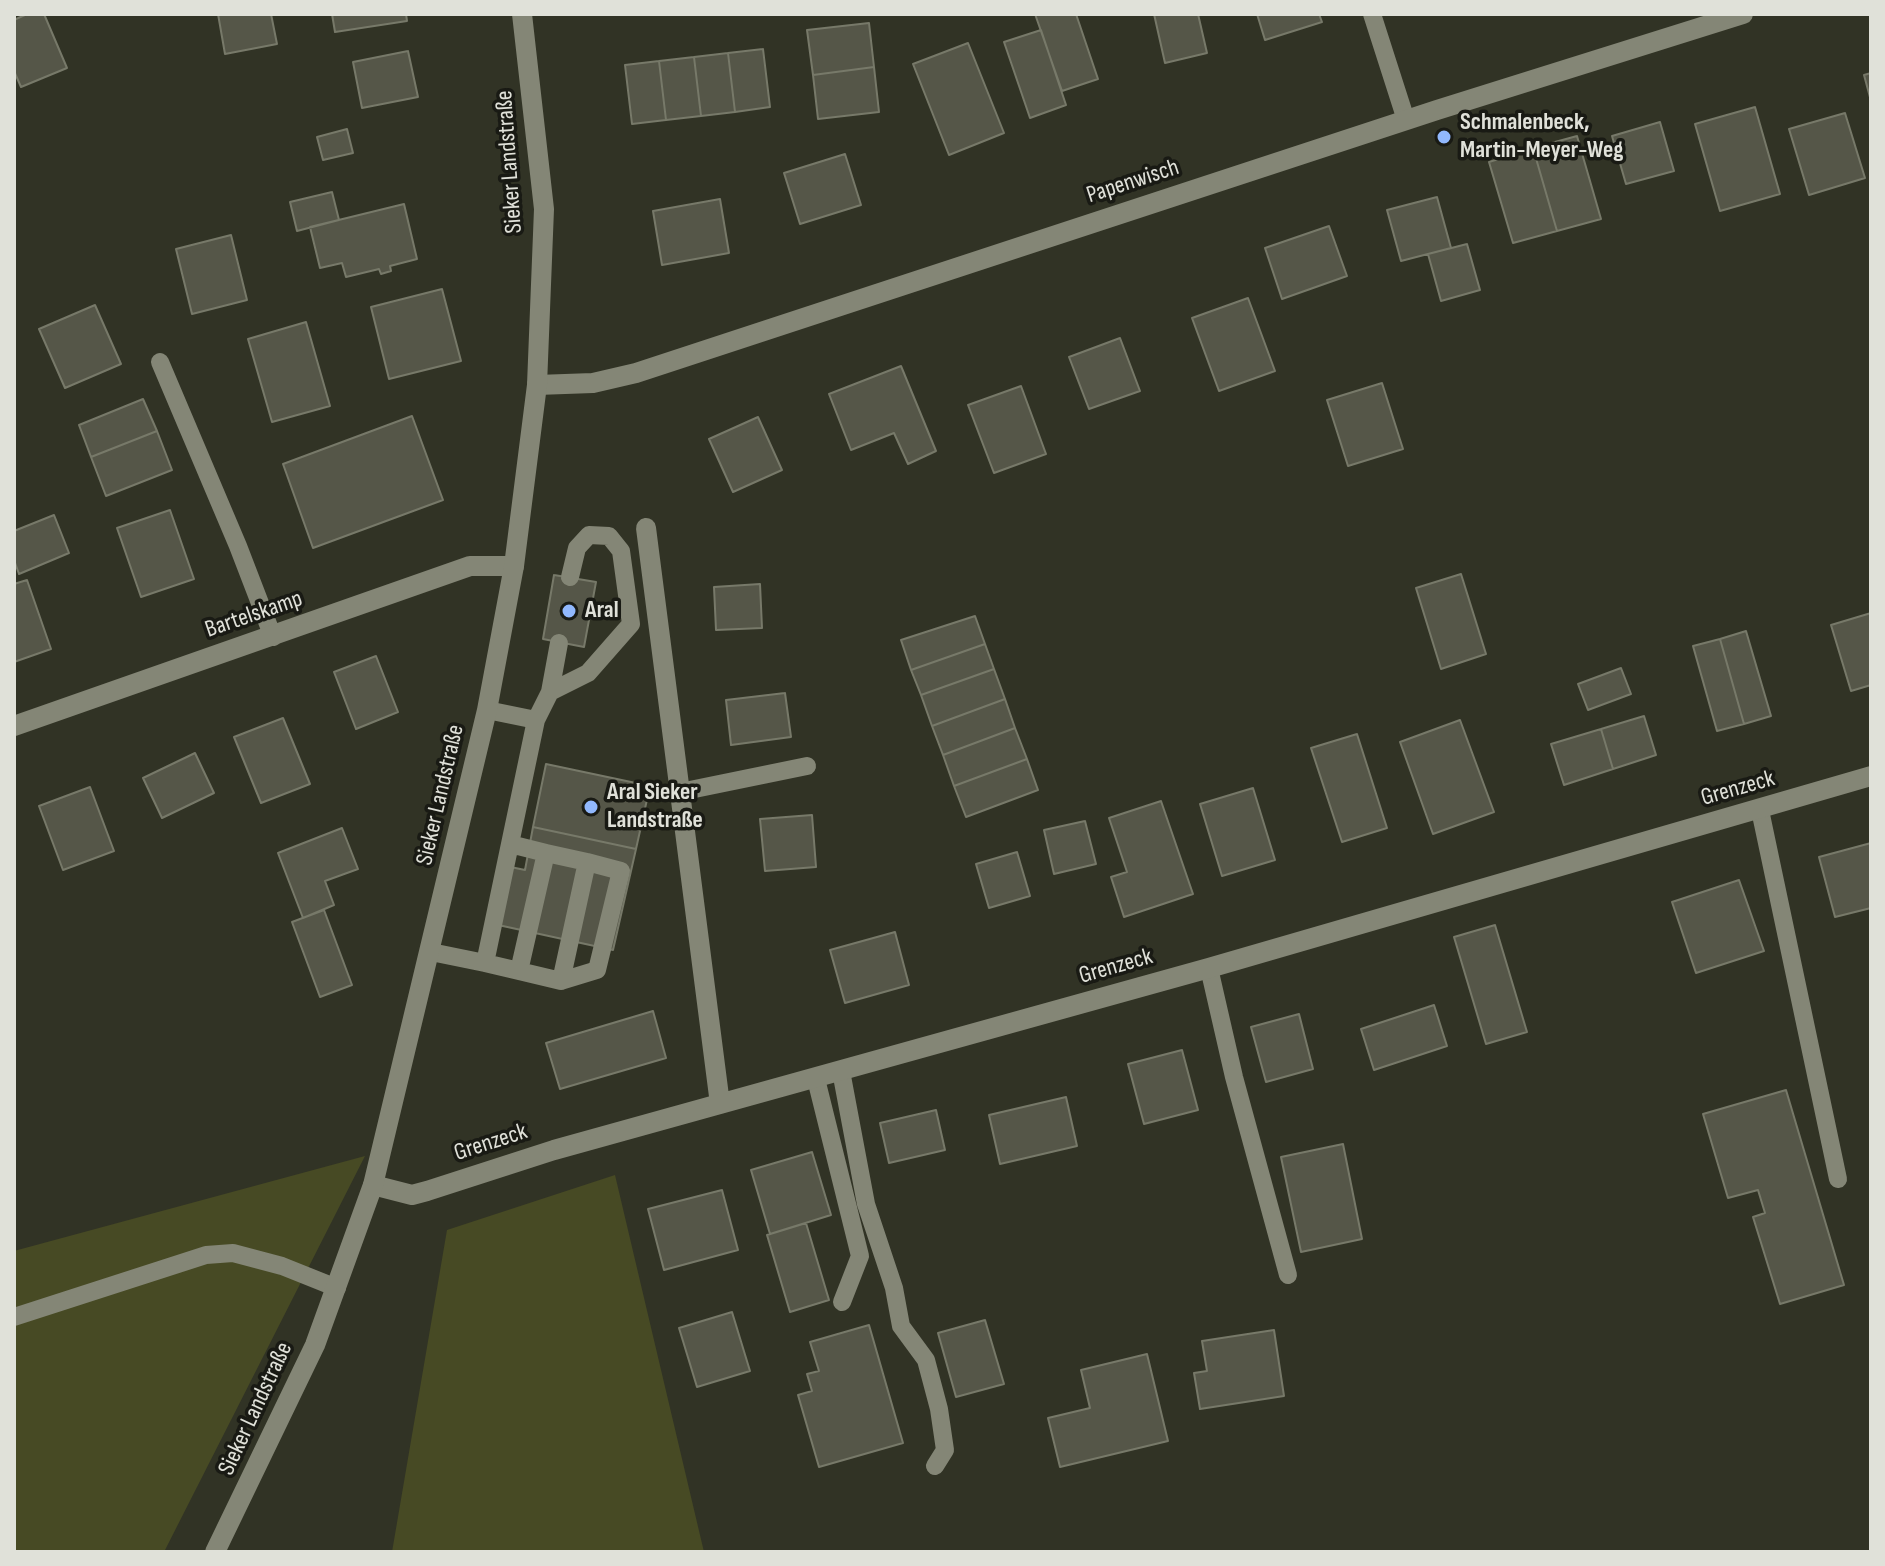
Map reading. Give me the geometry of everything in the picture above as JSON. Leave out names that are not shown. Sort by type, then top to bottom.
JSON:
[{"type":"street","name":"Sieker Landstraße","points":[[215,1552],[315,1345],[373,1185],[487,710],[514,566],[537,385],[544,209],[522,14]]},
{"type":"street","name":"Papenwisch","points":[[537,385],[593,383],[633,374],[1406,120],[1743,14]]},
{"type":"street","points":[[646,528],[720,1104]]},
{"type":"street","name":"Bartelskamp","points":[[14,726],[470,566],[514,566]]},
{"type":"street","name":"Grenzeck","points":[[373,1185],[412,1195],[554,1150],[1209,968],[1871,776]]},
{"type":"lane","points":[[1372,14],[1406,120]]},
{"type":"lane","points":[[160,362],[273,637]]},
{"type":"lane","points":[[550,692],[588,673],[631,624],[621,551],[609,536],[589,535],[577,548],[570,577]]},
{"type":"lane","points":[[485,963],[536,720],[550,692],[559,643]]},
{"type":"lane","points":[[487,710],[536,720]]},
{"type":"lane","points":[[680,792],[807,766]]},
{"type":"lane","points":[[1760,810],[1838,1179]]},
{"type":"lane","points":[[431,952],[561,981],[597,970],[621,871],[510,844]]},
{"type":"lane","points":[[519,971],[546,853]]},
{"type":"lane","points":[[561,981],[587,862]]},
{"type":"lane","points":[[1209,968],[1234,1077],[1288,1275]]},
{"type":"lane","points":[[841,1071],[866,1204],[894,1288],[901,1326],[926,1360],[939,1409],[945,1450],[935,1466]]},
{"type":"lane","points":[[816,1079],[860,1256],[842,1302]]},
{"type":"lane","points":[[14,1317],[206,1255],[233,1253],[282,1266],[337,1288]]},
{"type":"green space","points":[[365,1156],[164,1552],[14,1552],[14,1251]]},
{"type":"green space","points":[[615,1175],[704,1552],[392,1552],[447,1230]]},
{"type":"building","points":[[27,14],[44,14],[67,68],[21,87],[14,71],[14,20]]},
{"type":"building","points":[[218,14],[271,14],[277,44],[225,54]]},
{"type":"building","points":[[332,14],[406,14],[407,21],[335,32]]},
{"type":"building","points":[[1035,14],[1076,14],[1098,79],[1062,91]]},
{"type":"building","points":[[1154,14],[1198,14],[1207,53],[1165,63]]},
{"type":"building","points":[[1257,14],[1319,14],[1322,22],[1265,40]]},
{"type":"building","points":[[869,23],[874,67],[813,75],[807,30]]},
{"type":"building","points":[[1041,30],[1066,105],[1030,118],[1004,42]]},
{"type":"building","points":[[968,43],[1004,133],[949,155],[913,64]]},
{"type":"building","points":[[763,49],[770,107],[735,112],[728,53]]},
{"type":"building","points":[[408,51],[418,97],[362,108],[353,62]]},
{"type":"building","points":[[728,53],[735,112],[701,116],[694,57]]},
{"type":"building","points":[[694,57],[701,116],[666,120],[659,61]]},
{"type":"building","points":[[659,61],[666,120],[632,124],[625,65]]},
{"type":"building","points":[[874,67],[879,112],[818,119],[813,75]]},
{"type":"building","points":[[1871,73],[1871,101],[1864,75]]},
{"type":"building","points":[[1755,107],[1780,194],[1720,211],[1695,124]]},
{"type":"building","points":[[1845,113],[1865,178],[1809,195],[1789,129]]},
{"type":"building","points":[[1660,122],[1674,171],[1626,184],[1612,136]]},
{"type":"building","points":[[347,129],[353,153],[323,160],[317,137]]},
{"type":"building","points":[[1577,136],[1601,219],[1557,231],[1533,148]]},
{"type":"building","points":[[1533,148],[1557,231],[1513,243],[1489,162]]},
{"type":"building","points":[[845,154],[861,205],[800,224],[784,173]]},
{"type":"building","points":[[332,192],[339,220],[297,231],[290,202]]},
{"type":"building","points":[[1437,197],[1451,248],[1401,261],[1387,210]]},
{"type":"building","points":[[720,199],[729,253],[662,265],[653,211]]},
{"type":"building","points":[[404,204],[417,259],[390,266],[391,271],[381,274],[379,269],[346,277],[342,263],[320,268],[310,227]]},
{"type":"building","points":[[1329,226],[1347,276],[1282,299],[1265,248]]},
{"type":"building","points":[[231,235],[247,300],[192,314],[176,249]]},
{"type":"building","points":[[1467,244],[1480,290],[1441,301],[1428,254]]},
{"type":"building","points":[[442,289],[461,361],[389,379],[371,307]]},
{"type":"building","points":[[1248,298],[1275,371],[1219,391],[1192,318]]},
{"type":"building","points":[[95,305],[121,364],[65,388],[39,329]]},
{"type":"building","points":[[306,322],[330,406],[272,422],[248,339]]},
{"type":"building","points":[[1120,338],[1140,391],[1089,409],[1069,357]]},
{"type":"building","points":[[901,366],[936,451],[908,464],[894,433],[851,450],[829,394]]},
{"type":"building","points":[[1382,383],[1403,449],[1348,466],[1327,400]]},
{"type":"building","points":[[1021,386],[1046,454],[994,473],[968,405]]},
{"type":"building","points":[[143,399],[157,431],[91,457],[79,425]]},
{"type":"building","points":[[412,416],[443,500],[313,548],[283,464]]},
{"type":"building","points":[[758,417],[782,470],[733,492],[709,439]]},
{"type":"building","points":[[157,431],[172,470],[106,496],[91,457]]},
{"type":"building","points":[[170,510],[194,579],[141,597],[117,528]]},
{"type":"building","points":[[54,515],[69,553],[19,574],[14,560],[14,531]]},
{"type":"building","points":[[1461,574],[1486,654],[1441,669],[1416,588]]},
{"type":"building","name":"Aral","points":[[554,575],[596,582],[584,647],[543,639]]},
{"type":"building","points":[[27,580],[51,649],[14,662],[14,584]]},
{"type":"building","points":[[760,584],[762,628],[716,630],[714,587]]},
{"type":"building","points":[[1871,613],[1871,685],[1851,691],[1831,625]]},
{"type":"building","points":[[975,616],[985,644],[911,670],[901,640]]},
{"type":"building","points":[[1746,631],[1771,716],[1744,724],[1720,639]]},
{"type":"building","points":[[1720,639],[1744,724],[1717,731],[1693,646]]},
{"type":"building","points":[[985,644],[994,669],[921,695],[911,670]]},
{"type":"building","points":[[376,656],[398,712],[356,729],[334,672]]},
{"type":"building","points":[[1621,668],[1631,694],[1588,710],[1578,684]]},
{"type":"building","points":[[994,669],[1005,699],[932,726],[921,695]]},
{"type":"building","points":[[785,693],[791,737],[731,745],[726,700]]},
{"type":"building","points":[[1005,699],[1015,728],[943,755],[932,726]]},
{"type":"building","points":[[1644,716],[1656,755],[1613,769],[1601,729]]},
{"type":"building","points":[[283,718],[310,784],[261,803],[234,737]]},
{"type":"building","points":[[1460,720],[1494,812],[1433,834],[1400,742]]},
{"type":"building","points":[[1015,728],[1027,759],[954,786],[943,755]]},
{"type":"building","points":[[1601,729],[1613,769],[1564,785],[1551,744]]},
{"type":"building","points":[[1357,734],[1387,828],[1342,842],[1311,748]]},
{"type":"building","points":[[195,753],[214,793],[162,818],[143,778]]},
{"type":"building","points":[[1027,759],[1038,790],[966,817],[954,786]]},
{"type":"building","name":"Aral Sieker Landstraße","points":[[546,764],[650,786],[636,849],[533,827]]},
{"type":"building","points":[[90,787],[114,851],[63,870],[39,806]]},
{"type":"building","points":[[1253,788],[1275,860],[1222,876],[1200,804]]},
{"type":"building","points":[[1161,801],[1193,894],[1124,917],[1111,877],[1127,872],[1109,818]]},
{"type":"building","points":[[812,815],[816,867],[765,871],[760,819]]},
{"type":"building","points":[[1085,821],[1096,864],[1054,874],[1044,830]]},
{"type":"building","points":[[533,827],[636,849],[613,950],[489,923],[501,865],[525,870]]},
{"type":"building","points":[[342,828],[358,869],[325,881],[334,905],[303,918],[278,853]]},
{"type":"building","points":[[1871,843],[1871,908],[1835,917],[1819,857]]},
{"type":"building","points":[[1017,852],[1030,896],[989,908],[976,864]]},
{"type":"building","points":[[1739,880],[1764,951],[1696,973],[1672,902]]},
{"type":"building","points":[[324,910],[352,985],[320,997],[292,922]]},
{"type":"building","points":[[1495,925],[1527,1032],[1486,1044],[1454,937]]},
{"type":"building","points":[[895,932],[909,985],[845,1003],[830,950]]},
{"type":"building","points":[[1434,1005],[1447,1046],[1374,1070],[1361,1029]]},
{"type":"building","points":[[653,1011],[666,1058],[560,1089],[546,1043]]},
{"type":"building","points":[[1299,1014],[1313,1069],[1266,1082],[1251,1027]]},
{"type":"building","points":[[1182,1050],[1198,1110],[1144,1124],[1128,1064]]},
{"type":"building","points":[[1786,1090],[1844,1285],[1780,1304],[1753,1217],[1765,1213],[1758,1190],[1728,1198],[1703,1114]]},
{"type":"building","points":[[1066,1097],[1077,1146],[1000,1164],[989,1115]]},
{"type":"building","points":[[936,1110],[945,1150],[889,1163],[880,1123]]},
{"type":"building","points":[[1343,1144],[1362,1239],[1301,1252],[1281,1157]]},
{"type":"building","points":[[812,1152],[831,1215],[770,1234],[751,1170]]},
{"type":"building","points":[[722,1190],[738,1250],[664,1270],[648,1209]]},
{"type":"building","points":[[806,1223],[829,1300],[790,1312],[767,1235]]},
{"type":"building","points":[[732,1312],[750,1371],[697,1387],[679,1328]]},
{"type":"building","points":[[985,1320],[1004,1384],[956,1397],[938,1333]]},
{"type":"building","points":[[869,1325],[903,1443],[819,1467],[798,1395],[812,1391],[807,1374],[819,1371],[810,1342]]},
{"type":"building","points":[[1274,1330],[1284,1396],[1200,1409],[1194,1373],[1207,1371],[1202,1341]]},
{"type":"building","points":[[1147,1354],[1168,1441],[1060,1467],[1048,1418],[1090,1408],[1081,1370]]},
{"type":"place","name":"Schmalenbeck, Martin-Meyer-Weg","points":[[1444,137]]},
{"type":"place","name":"Aral","points":[[569,611]]},
{"type":"place","name":"Aral Sieker Landstraße","points":[[591,807]]}]
